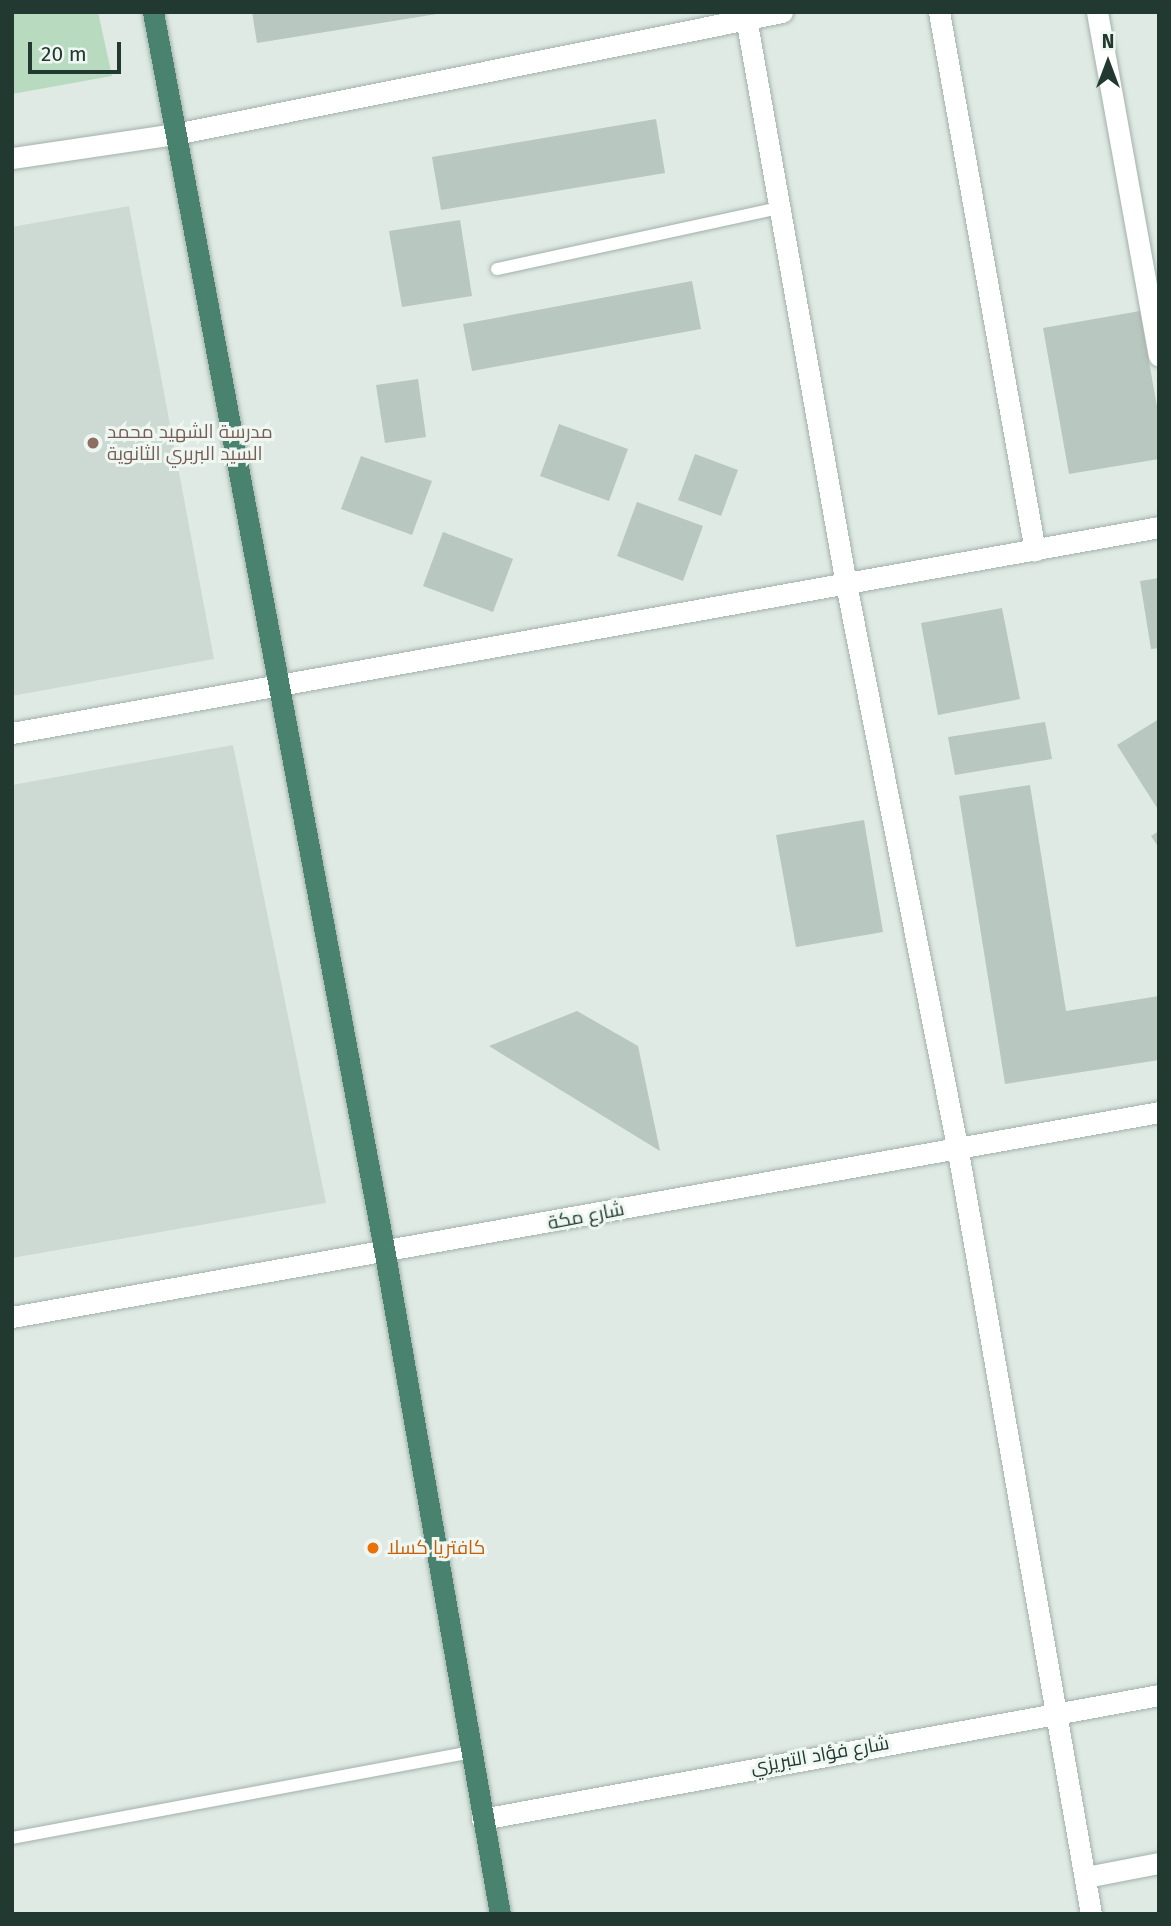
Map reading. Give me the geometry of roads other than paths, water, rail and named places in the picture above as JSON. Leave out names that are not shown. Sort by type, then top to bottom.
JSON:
[{"type":"highway","points":[[153,12],[277,689],[385,1254],[500,1914]]},
{"type":"street","points":[[12,158],[176,134],[746,15],[782,12]]},
{"type":"street","points":[[939,12],[1035,551]]},
{"type":"street","points":[[1097,12],[1159,355]]},
{"type":"street","points":[[746,15],[846,584],[957,1146],[1091,1914]]},
{"type":"street","points":[[12,733],[277,689],[1159,527]]},
{"type":"street","name":"شارع مكة","points":[[12,1317],[385,1254],[957,1146],[1159,1112]]},
{"type":"street","name":"شارع فؤاد التبريزي","points":[[482,1819],[1159,1695]]},
{"type":"street","points":[[1086,1877],[1159,1863]]},
{"type":"lane","points":[[497,269],[780,208]]},
{"type":"lane","points":[[12,1838],[471,1752]]},
{"type":"place","name":"مدرسة الشهيد محمد السيد البربري الثانوية","points":[[93,443]]},
{"type":"place","name":"كافتريا كسلا","points":[[373,1548]]}]
